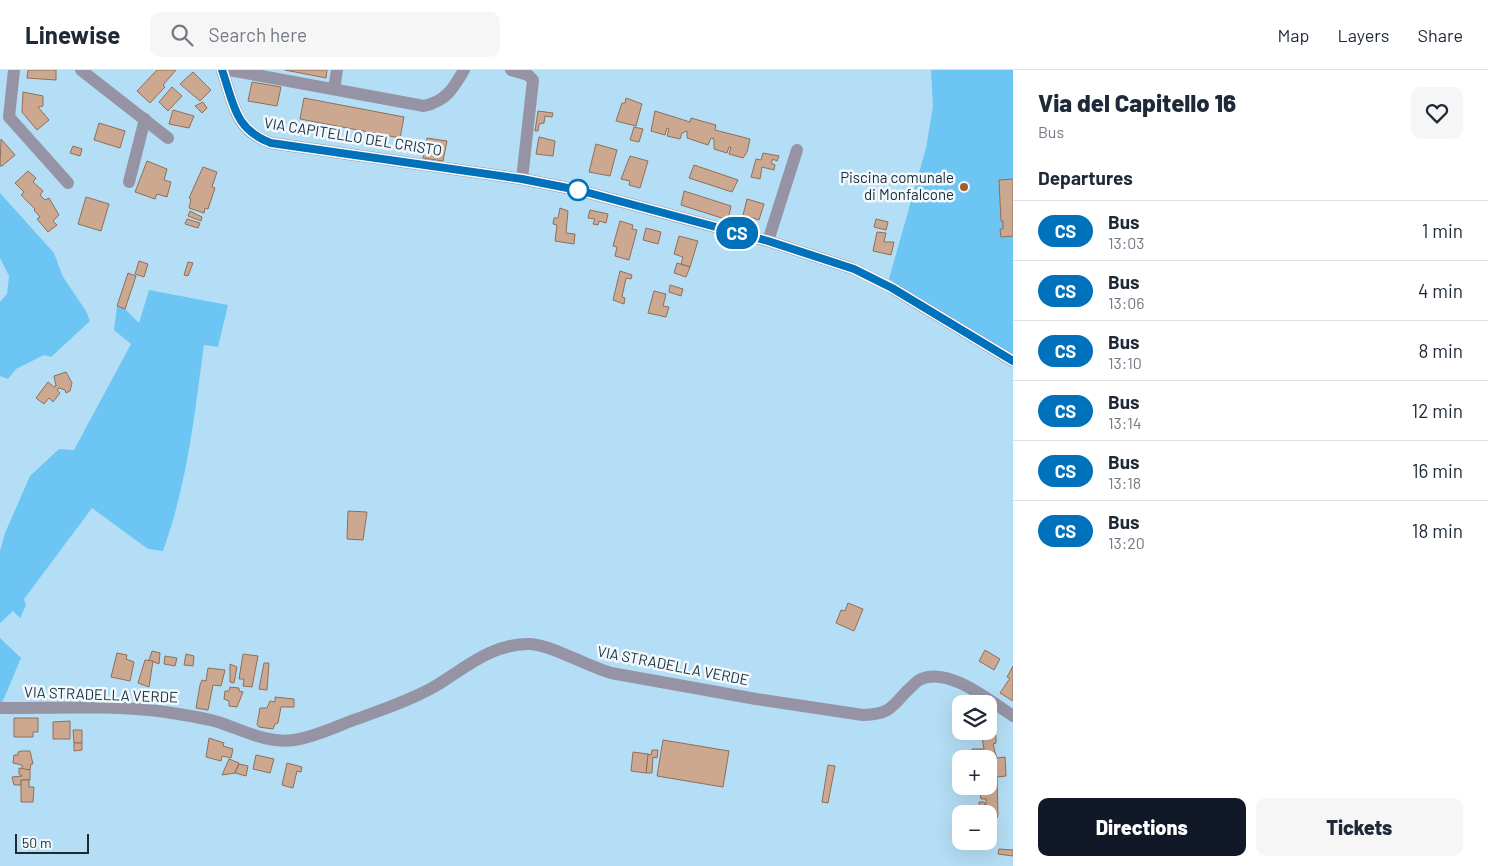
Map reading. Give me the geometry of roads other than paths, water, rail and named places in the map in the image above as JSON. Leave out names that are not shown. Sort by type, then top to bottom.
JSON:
[{"type":"street","points":[[14,70],[9,117],[68,183]]},
{"type":"street","points":[[81,70],[145,118],[168,138]]},
{"type":"street","name":"VIA CAPITELLO DEL CRISTO","points":[[222,70],[243,127],[254,137],[271,143],[522,179],[578,190],[768,241],[854,269],[892,288],[1013,361]]},
{"type":"street","points":[[229,70],[424,106],[435,103],[451,94],[464,70]]},
{"type":"street","points":[[334,89],[337,70]]},
{"type":"street","points":[[511,70],[528,75],[533,80],[522,179]]},
{"type":"street","points":[[129,182],[145,118]]},
{"type":"street","points":[[768,241],[796,150]]},
{"type":"street","name":"VIA STRADELLA VERDE","points":[[0,708],[104,708],[165,712],[219,723],[252,735],[274,740],[293,740],[311,736],[411,698],[495,649],[532,644],[551,649],[591,667],[611,673],[756,699],[863,715],[878,714],[891,709],[919,680],[933,676],[946,677],[1013,716]]},
{"type":"place","name":"Piscina comunale di Monfalcone","points":[[964,187]]}]
